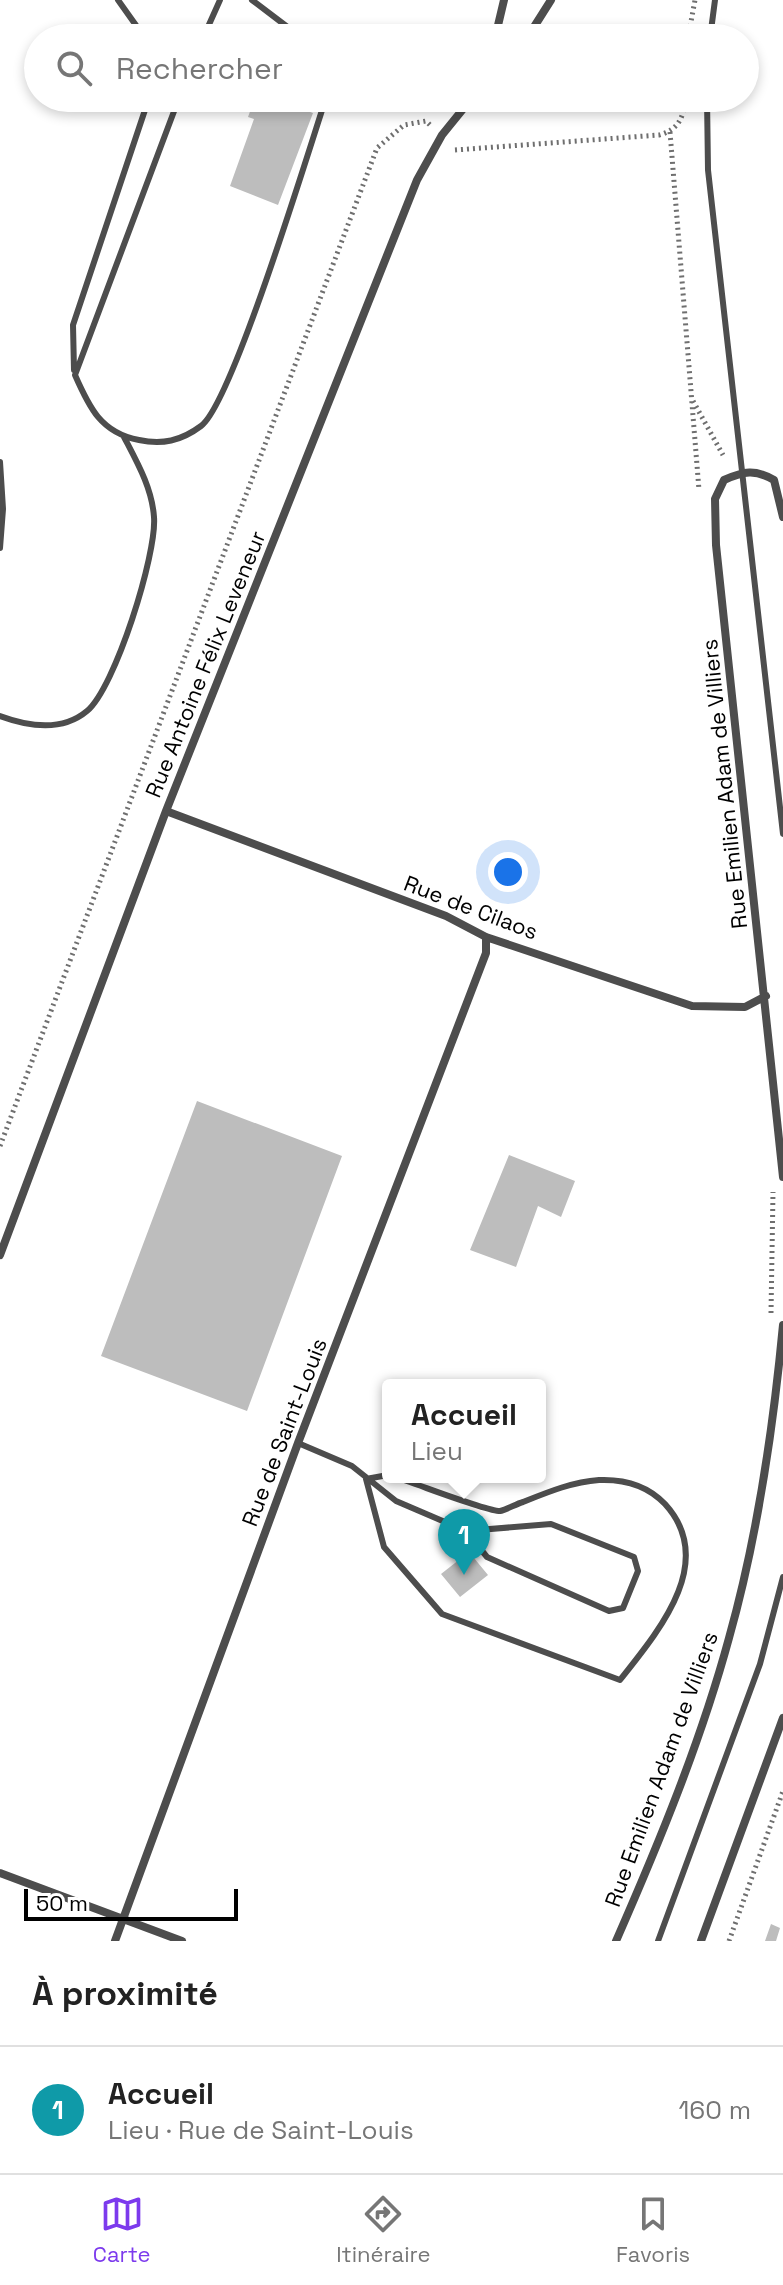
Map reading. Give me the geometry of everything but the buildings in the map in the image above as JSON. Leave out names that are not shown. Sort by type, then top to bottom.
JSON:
[{"type":"street","points":[[498,24],[504,0]]},
{"type":"street","points":[[536,24],[551,0]]},
{"type":"street","name":"Rue Antoine Félix Leveneur","points":[[0,1255],[166,811],[417,180],[442,135],[460,112]]},
{"type":"street","points":[[743,472],[759,471],[774,480],[783,517]]},
{"type":"street","name":"Rue Emilien Adam de Villiers","points":[[743,472],[724,480],[715,499],[716,545],[783,1177]]},
{"type":"street","name":"Rue de Cilaos","points":[[166,811],[446,916],[486,937],[692,1006],[745,1007],[766,996]]},
{"type":"street","name":"Rue de Saint-Louis","points":[[115,1941],[298,1443],[486,953],[486,937]]},
{"type":"street","name":"Rue Emilien Adam de Villiers","points":[[616,1941],[698,1734],[729,1639],[757,1522],[773,1432],[783,1325]]},
{"type":"street","points":[[701,1941],[783,1718]]},
{"type":"street","points":[[0,1873],[182,1941]]},
{"type":"lane","points":[[118,0],[135,24]]},
{"type":"lane","points":[[209,24],[220,0]]},
{"type":"lane","points":[[252,0],[284,24]]},
{"type":"lane","points":[[712,24],[715,0]]},
{"type":"lane","points":[[144,112],[73,325],[75,375],[93,414],[124,437],[162,445],[203,425],[230,380],[321,112]]},
{"type":"lane","points":[[75,375],[174,112]]},
{"type":"lane","points":[[707,112],[708,170],[783,834]]},
{"type":"lane","points":[[0,716],[26,726],[57,725],[86,712],[104,692],[144,582],[154,516],[143,472],[124,437]]},
{"type":"lane","points":[[0,462],[3,509],[0,548]]},
{"type":"lane","points":[[298,1443],[343,1461],[396,1501],[466,1531],[487,1557],[609,1611],[623,1608],[638,1571],[634,1557],[551,1524],[466,1531]]},
{"type":"lane","points":[[366,1479],[382,1476]]},
{"type":"lane","points":[[366,1479],[384,1547],[442,1614],[620,1680],[667,1621],[689,1555],[683,1533],[671,1510],[654,1492],[631,1483],[601,1480],[569,1484],[500,1511],[414,1483]]},
{"type":"lane","points":[[658,1941],[760,1664],[783,1577]]},
{"type":"path","points":[[691,24],[695,0]]},
{"type":"path","points":[[670,132],[701,502]]},
{"type":"path","points":[[691,397],[719,451],[743,472]]},
{"type":"path","points":[[771,1318],[775,1255],[773,1180]]},
{"type":"path","points":[[729,1941],[783,1791]]},
{"type":"place","name":"Accueil","points":[[464,1575]]}]
